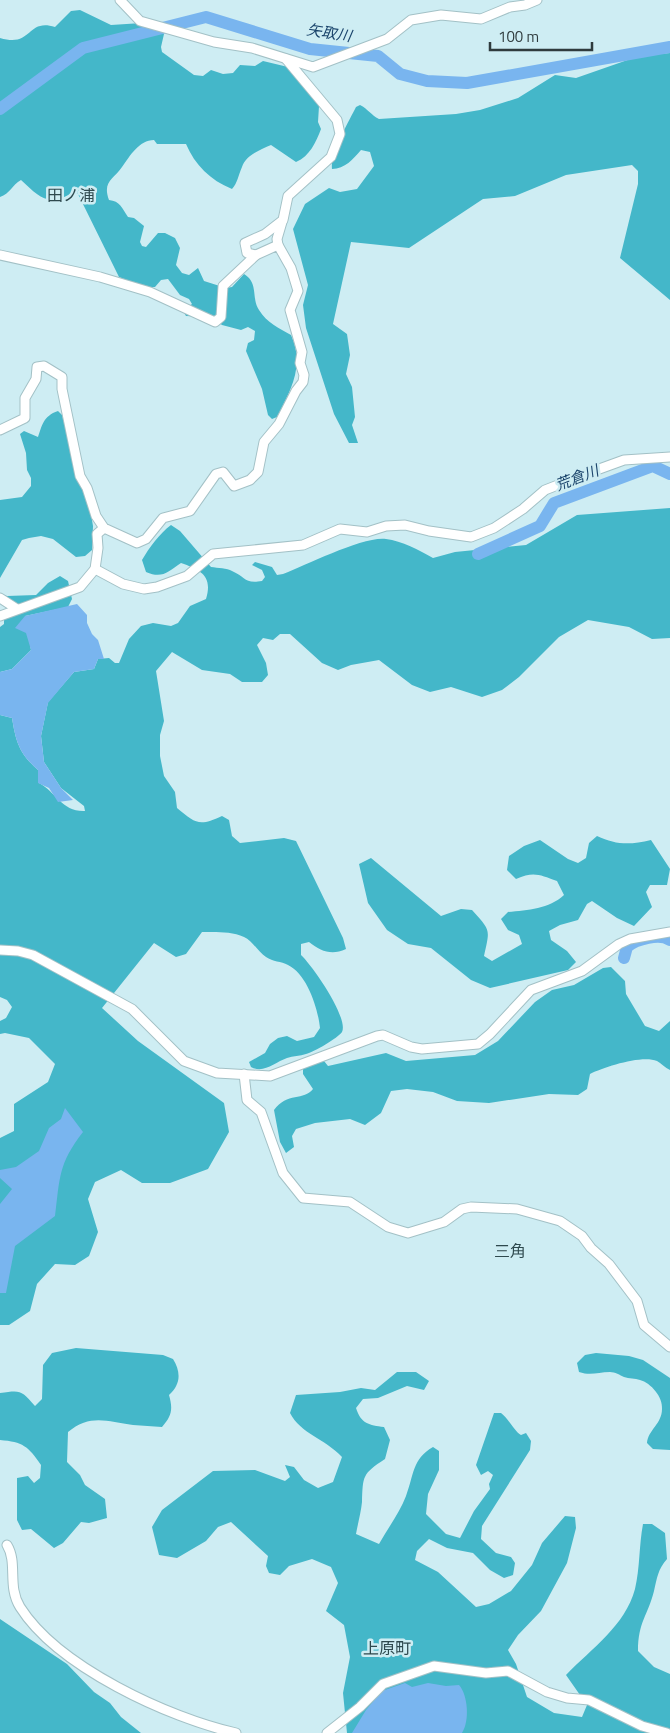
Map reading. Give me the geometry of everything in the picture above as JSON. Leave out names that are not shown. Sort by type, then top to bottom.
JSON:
[{"type":"street","points":[[120,0],[140,21],[214,42],[252,48],[313,67],[320,66],[387,39],[411,20],[441,15],[481,19],[510,7],[525,5],[537,0]]},
{"type":"street","points":[[0,430],[25,418],[25,398],[36,379],[37,367],[44,366],[62,377],[62,389],[80,476],[87,488],[96,516],[104,528],[133,543],[141,542],[159,521],[190,511],[216,474],[223,472],[234,486],[250,480],[258,472],[264,442],[283,418],[296,391],[303,382],[304,375],[300,363],[302,352],[290,310],[298,291],[291,268],[278,246],[278,230],[283,220],[288,196],[332,157],[340,134],[337,120],[286,59]]},
{"type":"street","points":[[256,255],[247,253],[245,244],[265,234],[283,220]]},
{"type":"street","points":[[0,255],[100,277],[133,287],[179,304],[215,322],[221,317],[223,286],[256,255],[278,246]]},
{"type":"street","points":[[95,568],[123,584],[144,589],[157,587],[186,576],[213,554],[303,545],[340,529],[367,532],[386,526],[405,526],[471,537],[494,528],[523,509],[545,490],[599,468],[624,460],[670,457]]},
{"type":"street","points":[[0,616],[80,587],[95,568],[98,548],[97,534],[104,528]]},
{"type":"street","points":[[0,598],[17,609]]},
{"type":"street","points":[[0,950],[18,951],[33,955],[132,1009],[184,1061],[217,1073],[270,1076],[383,1035],[411,1047],[422,1049],[478,1044],[490,1034],[531,990],[582,971],[619,944],[630,939],[641,935],[670,932]]},
{"type":"street","points":[[244,1074],[247,1100],[261,1112],[283,1173],[303,1198],[350,1202],[388,1227],[408,1232],[444,1222],[462,1210],[471,1207],[517,1209],[560,1221],[582,1236],[609,1264],[637,1301],[644,1325],[670,1347]]},
{"type":"street","points":[[7,1545],[11,1552],[13,1593],[32,1622],[60,1649],[78,1663],[130,1694],[180,1715],[236,1733]]},
{"type":"street","points":[[327,1733],[360,1707],[383,1684],[434,1666],[486,1674],[508,1670],[547,1692],[567,1698],[589,1700],[642,1726],[667,1733]]},
{"type":"shaded area","points":[[80,10],[111,25],[142,23],[162,31],[164,34],[161,47],[162,52],[194,75],[203,76],[211,70],[223,74],[233,73],[240,65],[255,66],[263,61],[288,67],[319,106],[318,122],[321,129],[315,144],[305,156],[296,162],[271,145],[254,153],[247,159],[232,189],[204,171],[194,159],[186,144],[157,144],[154,140],[144,143],[135,149],[110,181],[107,189],[109,200],[118,203],[128,217],[134,218],[144,226],[140,242],[142,246],[146,247],[158,233],[165,233],[175,238],[180,248],[176,265],[182,273],[189,275],[198,268],[204,281],[226,288],[232,287],[244,274],[252,282],[255,301],[262,315],[269,322],[291,335],[295,346],[297,357],[294,377],[277,417],[272,419],[268,415],[262,389],[246,351],[248,343],[254,340],[255,331],[248,327],[241,330],[222,325],[212,317],[186,316],[183,311],[192,304],[189,299],[180,295],[168,279],[161,280],[155,287],[144,287],[119,277],[78,194],[72,193],[50,200],[33,191],[21,180],[0,197],[0,38],[18,39],[39,26],[55,27],[71,11]]},
{"type":"shaded area","points":[[670,53],[670,300],[620,258],[638,184],[638,171],[632,165],[566,175],[515,196],[483,199],[409,248],[351,242],[333,324],[347,334],[350,355],[346,374],[352,387],[355,417],[352,425],[358,443],[349,443],[334,414],[306,328],[303,305],[308,285],[293,229],[305,204],[329,188],[340,192],[357,189],[374,166],[370,152],[361,150],[345,165],[332,169],[337,146],[356,107],[360,105],[379,119],[456,114],[480,110],[518,98],[555,75],[576,78],[639,56]]},
{"type":"shaded area","points":[[58,411],[62,415],[78,477],[88,497],[93,526],[92,550],[85,556],[76,557],[53,539],[41,536],[22,540],[0,578],[0,500],[22,497],[31,486],[31,478],[27,470],[26,453],[20,434],[24,431],[38,437],[46,419]]},
{"type":"shaded area","points":[[670,508],[670,638],[652,639],[629,627],[588,620],[559,637],[519,677],[502,690],[482,697],[451,687],[430,692],[412,685],[379,660],[351,665],[338,670],[322,663],[290,634],[280,634],[273,640],[263,638],[257,645],[266,663],[268,675],[262,682],[242,682],[230,674],[202,670],[172,652],[156,671],[164,721],[160,735],[160,756],[164,776],[175,792],[177,808],[198,822],[208,822],[222,816],[229,820],[232,836],[240,843],[284,838],[296,841],[343,938],[346,949],[331,952],[322,950],[309,942],[301,944],[301,955],[321,980],[335,1004],[343,1025],[342,1032],[310,1053],[287,1058],[265,1068],[256,1069],[251,1067],[249,1062],[265,1053],[270,1044],[278,1038],[287,1036],[297,1041],[314,1037],[320,1028],[314,1002],[301,976],[288,965],[266,957],[252,943],[239,935],[223,932],[202,932],[186,954],[176,957],[154,943],[102,1008],[138,1041],[224,1103],[229,1132],[208,1169],[170,1183],[142,1183],[121,1170],[95,1182],[88,1199],[98,1232],[89,1256],[75,1265],[55,1264],[37,1284],[30,1311],[9,1325],[0,1325],[0,1138],[14,1131],[14,1104],[48,1082],[55,1064],[29,1038],[5,1033],[0,1034],[0,1021],[6,1018],[12,1007],[7,1000],[0,997],[0,715],[12,718],[19,747],[26,758],[38,770],[39,783],[65,805],[85,811],[84,806],[61,788],[44,762],[41,736],[48,702],[74,672],[94,669],[98,659],[109,658],[115,663],[119,663],[129,639],[141,626],[153,623],[171,626],[178,623],[190,606],[206,599],[208,585],[206,579],[200,571],[194,568],[181,563],[165,574],[156,575],[146,572],[142,560],[155,541],[171,525],[180,531],[211,567],[230,570],[248,581],[256,582],[262,581],[265,577],[262,570],[252,565],[255,562],[272,567],[277,575],[283,574],[350,546],[376,539],[398,542],[433,558],[455,552],[526,545],[577,515]]},
{"type":"shaded area","points":[[60,576],[68,581],[72,599],[68,607],[25,616],[31,650],[12,669],[0,672],[0,627],[4,624],[4,618],[9,609],[0,602],[0,593],[7,596],[36,595],[48,583]]},
{"type":"shaded area","points":[[77,604],[87,615],[87,623],[92,634],[98,640],[104,659],[98,659],[94,669],[74,672],[48,703],[41,736],[44,762],[61,788],[73,800],[58,802],[49,788],[38,783],[38,770],[26,758],[19,747],[12,718],[0,715],[0,672],[12,669],[31,650],[26,633],[15,628],[25,616]]},
{"type":"shaded area","points":[[597,836],[623,843],[651,840],[670,869],[667,885],[650,885],[646,892],[652,907],[634,926],[617,918],[592,901],[587,904],[578,920],[560,925],[549,931],[551,940],[567,951],[576,962],[568,970],[490,988],[471,980],[431,948],[408,944],[387,930],[368,903],[359,864],[371,858],[441,916],[461,909],[472,910],[486,927],[488,935],[484,956],[492,961],[522,944],[519,935],[508,930],[501,919],[508,912],[545,906],[564,895],[557,881],[546,877],[528,875],[516,879],[507,870],[509,856],[524,846],[540,840],[568,859],[578,863],[586,858],[589,843]]},
{"type":"shaded area","points":[[611,967],[625,981],[626,994],[645,1026],[659,1031],[670,1021],[670,1070],[657,1061],[633,1061],[614,1065],[590,1074],[587,1089],[578,1095],[549,1094],[489,1103],[457,1101],[433,1092],[407,1089],[391,1091],[381,1113],[365,1125],[350,1119],[315,1123],[296,1129],[292,1136],[294,1147],[286,1153],[280,1142],[274,1110],[284,1101],[305,1095],[313,1089],[303,1074],[303,1068],[324,1061],[328,1066],[386,1053],[406,1061],[475,1055],[498,1041],[535,1002],[552,990],[574,985],[603,968]]},
{"type":"shaded area","points":[[65,1108],[83,1132],[64,1163],[59,1181],[55,1216],[15,1246],[6,1293],[0,1293],[0,1204],[12,1189],[0,1178],[0,1170],[16,1167],[39,1151],[49,1128],[61,1119]]},
{"type":"shaded area","points":[[76,1348],[163,1355],[173,1359],[178,1373],[178,1382],[169,1395],[171,1404],[170,1416],[162,1427],[100,1420],[84,1422],[68,1432],[67,1462],[80,1475],[85,1485],[105,1499],[107,1518],[89,1523],[81,1522],[63,1543],[54,1548],[31,1529],[22,1530],[17,1520],[17,1478],[28,1476],[34,1483],[40,1478],[41,1465],[24,1446],[0,1440],[0,1393],[20,1392],[35,1406],[42,1399],[43,1365],[52,1353]]},
{"type":"shaded area","points":[[596,1353],[629,1356],[643,1360],[670,1378],[670,1450],[653,1449],[647,1443],[650,1434],[660,1419],[662,1409],[661,1400],[652,1387],[640,1380],[626,1378],[614,1372],[591,1374],[579,1372],[577,1363],[585,1355]]},
{"type":"shaded area","points":[[397,1372],[416,1372],[429,1381],[424,1390],[407,1386],[378,1398],[363,1399],[356,1408],[363,1421],[384,1427],[390,1440],[385,1459],[372,1468],[365,1476],[356,1534],[379,1544],[403,1502],[417,1462],[433,1447],[439,1451],[439,1470],[428,1494],[426,1514],[446,1534],[460,1538],[474,1511],[490,1489],[489,1484],[493,1475],[488,1471],[481,1475],[476,1465],[494,1413],[501,1413],[521,1435],[526,1433],[531,1441],[530,1450],[482,1526],[481,1539],[496,1553],[511,1557],[515,1563],[513,1575],[504,1578],[490,1570],[473,1553],[447,1548],[429,1539],[417,1551],[415,1560],[438,1572],[476,1607],[489,1604],[511,1591],[532,1565],[542,1543],[565,1516],[575,1517],[576,1528],[567,1563],[541,1611],[518,1635],[508,1650],[516,1664],[527,1697],[554,1713],[582,1717],[587,1705],[566,1675],[606,1636],[624,1614],[635,1589],[643,1524],[652,1524],[665,1533],[667,1559],[658,1574],[652,1599],[641,1626],[638,1651],[654,1667],[670,1674],[670,1733],[347,1733],[343,1693],[350,1657],[344,1625],[326,1611],[338,1583],[331,1567],[312,1559],[289,1566],[280,1575],[269,1573],[266,1566],[268,1556],[231,1522],[218,1527],[206,1541],[177,1558],[159,1555],[152,1527],[162,1510],[213,1471],[255,1470],[285,1481],[290,1477],[285,1465],[294,1467],[304,1480],[318,1488],[333,1482],[342,1457],[300,1426],[295,1420],[290,1413],[296,1395],[340,1392],[361,1388],[375,1390]]},
{"type":"shaded area","points":[[0,1619],[67,1664],[94,1692],[110,1703],[121,1717],[141,1733],[0,1733]]},
{"type":"shaded area","points":[[405,1683],[412,1687],[428,1683],[446,1686],[459,1685],[462,1689],[467,1708],[465,1728],[462,1733],[352,1733],[366,1710],[382,1691]]},
{"type":"waterway","name":"矢取川","points":[[0,109],[83,48],[206,17],[310,49],[378,56],[400,74],[427,81],[467,83],[670,47]]},
{"type":"waterway","name":"荒倉川","points":[[478,554],[540,526],[554,503],[653,466],[670,474]]},
{"type":"waterway","points":[[624,958],[627,947],[636,942],[654,937],[670,940]]},
{"type":"district","name":"田ノ浦","points":[[71,195]]},
{"type":"district","name":"三角","points":[[510,1251]]},
{"type":"district","name":"上原町","points":[[387,1648]]}]
